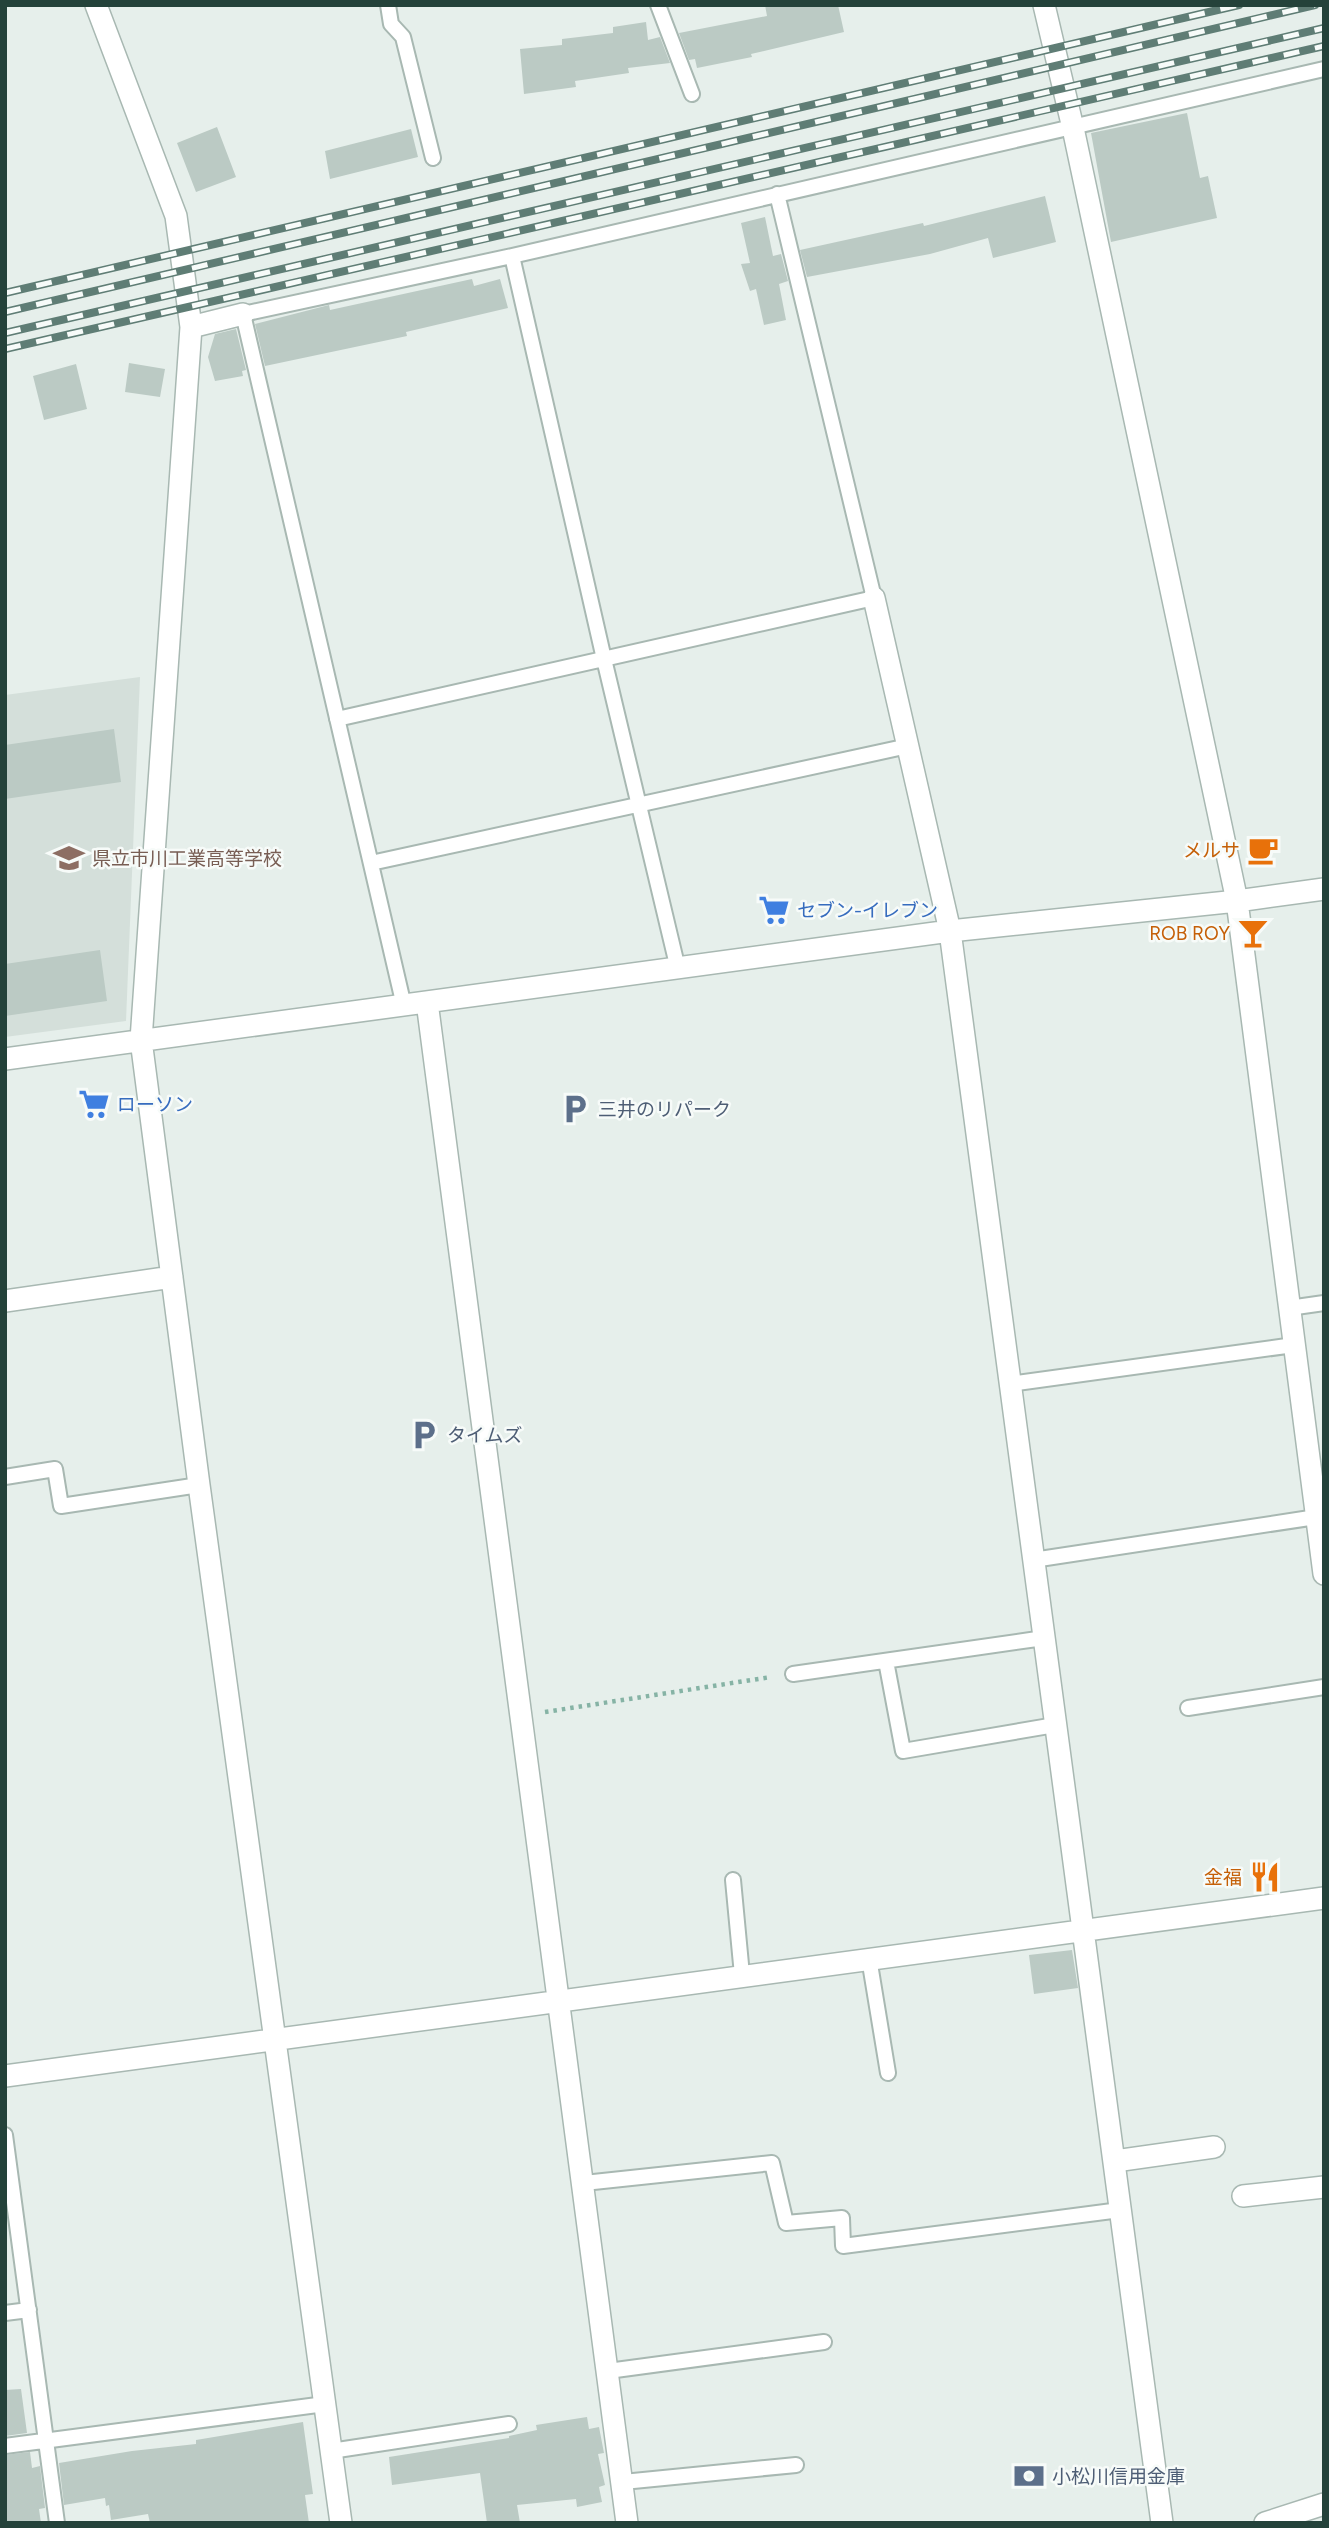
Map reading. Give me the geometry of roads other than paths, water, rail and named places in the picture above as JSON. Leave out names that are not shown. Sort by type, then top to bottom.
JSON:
[{"type":"street","points":[[96,5],[176,216],[191,327],[141,1040],[198,1485],[341,2523]]},
{"type":"street","points":[[1044,5],[1073,128],[1237,901],[1289,1308],[1320,1516],[1324,1574]]},
{"type":"street","points":[[191,327],[243,314]]},
{"type":"street","points":[[874,598],[950,931],[1162,2523]]},
{"type":"street","points":[[5,1059],[950,931],[1237,901],[1324,889]]},
{"type":"street","points":[[427,1002],[627,2523]]},
{"type":"street","points":[[5,1301],[172,1277]]},
{"type":"street","points":[[5,2076],[1324,1898]]},
{"type":"street","points":[[1115,2161],[1214,2147]]},
{"type":"street","points":[[1243,2196],[1324,2187]]},
{"type":"street","points":[[1265,2523],[1324,2504]]},
{"type":"lane","points":[[388,5],[391,24],[403,37],[433,158]]},
{"type":"lane","points":[[658,5],[692,94]]},
{"type":"lane","points":[[404,1006],[243,314],[512,256],[1324,69]]},
{"type":"lane","points":[[337,719],[874,598],[777,194]]},
{"type":"lane","points":[[512,256],[678,969]]},
{"type":"lane","points":[[370,863],[908,746]]},
{"type":"lane","points":[[1289,1308],[1324,1303]]},
{"type":"lane","points":[[1010,1384],[1294,1345]]},
{"type":"lane","points":[[5,1477],[55,1469],[61,1506],[198,1485]]},
{"type":"lane","points":[[1033,1560],[1320,1516]]},
{"type":"lane","points":[[793,1674],[1044,1638]]},
{"type":"lane","points":[[886,1661],[903,1751],[1055,1725]]},
{"type":"lane","points":[[1188,1708],[1324,1687]]},
{"type":"lane","points":[[733,1880],[741,1975]]},
{"type":"lane","points":[[869,1958],[888,2073]]},
{"type":"lane","points":[[5,2135],[57,2523]]},
{"type":"lane","points":[[584,2183],[772,2163],[786,2223],[842,2218],[843,2246],[1120,2210]]},
{"type":"lane","points":[[5,2256],[21,2254]]},
{"type":"lane","points":[[5,2313],[29,2310]]},
{"type":"lane","points":[[608,2371],[824,2342]]},
{"type":"lane","points":[[5,2446],[326,2404]]},
{"type":"lane","points":[[331,2451],[509,2424]]},
{"type":"lane","points":[[623,2482],[796,2465]]},
{"type":"railway","points":[[5,293],[1239,5]]},
{"type":"railway","points":[[5,312],[1315,5]]},
{"type":"railway","points":[[5,333],[1324,28]]},
{"type":"railway","points":[[5,349],[1324,46]]},
{"type":"place","name":"メルサ","points":[[1263,850]]},
{"type":"place","name":"県立市川工業高等学校","points":[[69,858]]},
{"type":"place","name":"セブン-イレブン","points":[[774,910]]},
{"type":"place","name":"ROB ROY","points":[[1253,933]]},
{"type":"place","name":"ローソン","points":[[94,1104]]},
{"type":"place","name":"三井のリパーク","points":[[575,1109]]},
{"type":"place","name":"タイムズ","points":[[424,1435]]},
{"type":"place","name":"金福","points":[[1265,1877]]},
{"type":"place","name":"小松川信用金庫","points":[[1029,2476]]}]
